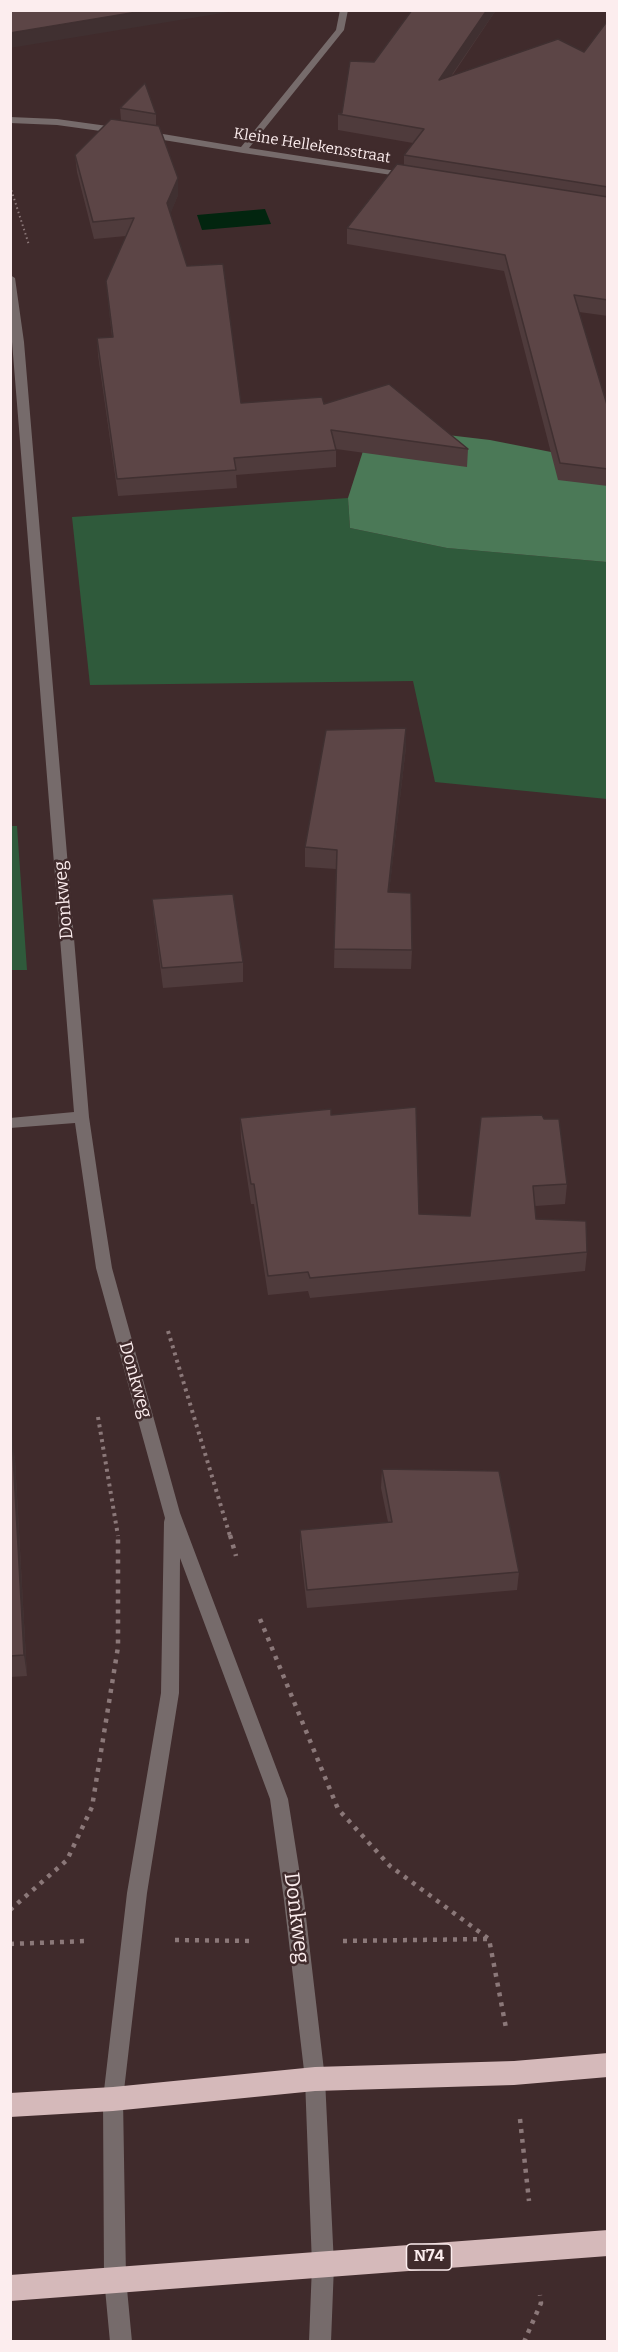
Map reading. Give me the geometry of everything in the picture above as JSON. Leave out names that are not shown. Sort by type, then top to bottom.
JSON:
[{"type":"highway","points":[[10,2105],[113,2099],[315,2079],[514,2073],[608,2066]]},
{"type":"highway","name":"N74","points":[[10,2288],[115,2278],[323,2265],[608,2242]]},
{"type":"street","points":[[243,150],[340,30],[344,10]]},
{"type":"street","name":"Kleine Hellekensstraat","points":[[10,120],[91,126],[419,178]]},
{"type":"street","name":"Donkweg","points":[[10,278],[19,342],[82,1116],[104,1268],[172,1513],[279,1799],[315,2079],[323,2265],[320,2342]]},
{"type":"street","points":[[10,1123],[82,1116]]},
{"type":"street","name":"Donkweg","points":[[121,2342],[115,2278],[113,2099],[137,1893],[170,1693],[172,1513]]},
{"type":"path","points":[[10,186],[32,253]]},
{"type":"path","points":[[165,1320],[238,1563]]},
{"type":"path","points":[[10,1910],[67,1860],[92,1807],[106,1727],[118,1647],[118,1535],[97,1411]]},
{"type":"path","points":[[259,1615],[338,1809],[390,1866],[489,1939],[514,2073],[535,2249]]},
{"type":"path","points":[[10,1944],[132,1940],[299,1942],[489,1939]]},
{"type":"shaded area","points":[[265,209],[271,224],[202,230],[197,215]]},
{"type":"shaded area","points":[[371,426],[490,440],[607,463],[607,562],[447,548],[350,528],[348,498]]},
{"type":"shaded area","points":[[348,498],[350,528],[447,548],[607,562],[607,799],[435,782],[413,681],[90,685],[72,517]]},
{"type":"shaded area","points":[[11,826],[17,826],[27,970],[11,970]]},
{"type":"building","points":[[10,10],[149,10],[10,33]]},
{"type":"building","points":[[412,10],[487,10],[439,80],[558,39],[584,52],[608,20],[608,187],[404,155],[424,129],[338,114],[342,113],[350,61],[374,62]]},
{"type":"building","points":[[145,83],[156,114],[120,108]]},
{"type":"building","points":[[111,119],[159,126],[178,178],[167,203],[187,266],[223,264],[241,403],[322,397],[324,404],[389,384],[468,449],[331,430],[336,450],[234,458],[236,470],[117,479],[97,338],[113,337],[106,281],[134,218],[93,222],[75,155]]},
{"type":"building","points":[[397,164],[608,197],[608,300],[574,295],[608,408],[608,469],[560,463],[505,255],[347,228]]},
{"type":"building","points":[[406,728],[388,892],[411,893],[412,950],[334,949],[337,850],[305,847],[326,730]]},
{"type":"building","points":[[233,894],[243,962],[162,968],[152,899]]},
{"type":"building","points":[[416,1107],[419,1214],[470,1216],[481,1117],[542,1115],[544,1119],[559,1119],[567,1184],[533,1186],[536,1219],[586,1221],[587,1252],[310,1278],[308,1272],[268,1276],[254,1184],[251,1184],[240,1118],[331,1109],[331,1115]]},
{"type":"building","points":[[10,1437],[12,1437],[24,1655],[10,1656]]},
{"type":"building","points":[[382,1469],[499,1471],[519,1572],[307,1590],[300,1530],[392,1522]]}]
